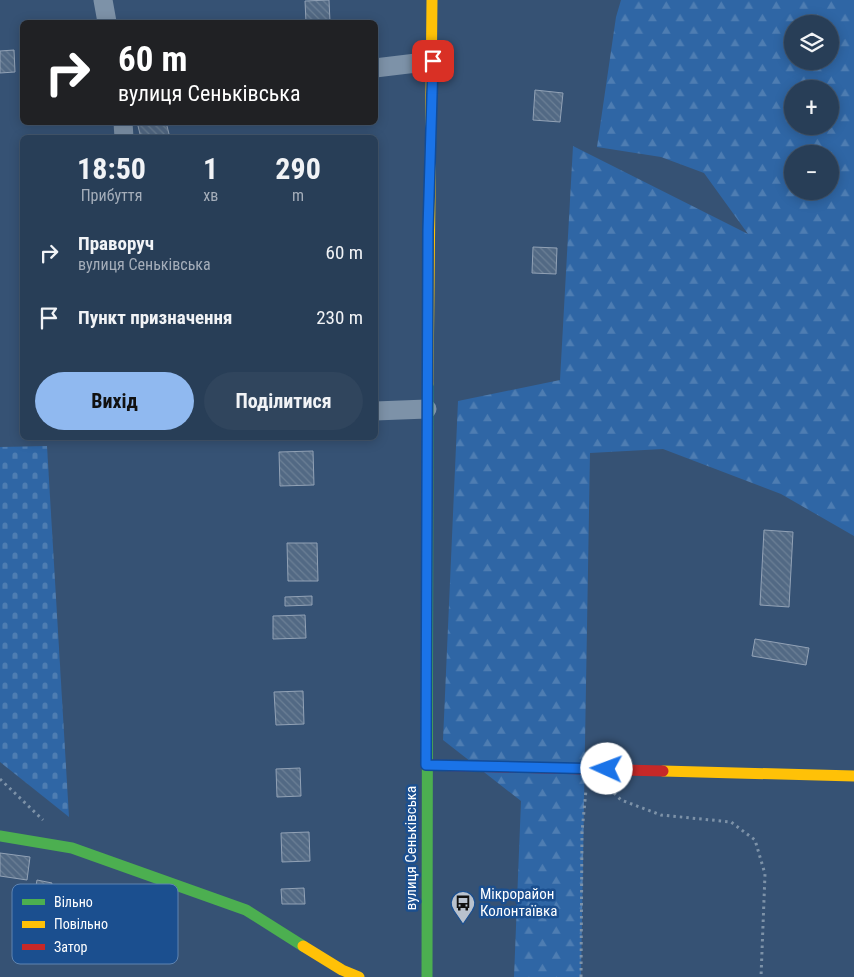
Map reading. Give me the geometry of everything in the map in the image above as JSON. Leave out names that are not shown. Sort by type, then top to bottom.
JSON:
[{"type":"main road","name":"вулиця Сенькiвська","points":[[424,976],[428,230],[433,61],[432,0]]},
{"type":"main road","points":[[426,765],[854,776]]},
{"type":"main road","points":[[0,836],[72,848],[173,884]]},
{"type":"main road","points":[[178,886],[246,910],[342,970],[359,977]]},
{"type":"street","points":[[103,0],[107,20]]},
{"type":"street","points":[[378,68],[433,61]]},
{"type":"street","points":[[378,411],[427,409]]},
{"type":"path","points":[[581,977],[582,832],[588,769]]},
{"type":"path","points":[[588,769],[621,800],[661,815],[731,822],[756,840],[765,874],[761,977]]},
{"type":"path","points":[[0,779],[45,822]]},
{"type":"green space","points":[[621,0],[854,0],[854,536],[781,494],[663,449],[590,453],[581,977],[514,977],[521,801],[443,740],[458,401],[560,380],[573,146],[748,234],[704,173],[661,157],[597,147],[616,17]]},
{"type":"green space","points":[[47,446],[69,817],[0,762],[0,447]]},
{"type":"building","points":[[329,0],[330,20],[306,20],[305,1]]},
{"type":"building","points":[[14,50],[15,72],[0,73],[0,51]]},
{"type":"building","points":[[535,90],[563,93],[560,122],[533,120]]},
{"type":"building","points":[[138,125],[167,125],[169,135],[140,135]]},
{"type":"building","points":[[533,247],[557,248],[556,274],[532,273]]},
{"type":"building","points":[[313,451],[314,485],[280,486],[279,452]]},
{"type":"building","points":[[764,530],[793,532],[789,607],[760,605]]},
{"type":"building","points":[[287,543],[317,543],[318,581],[288,581]]},
{"type":"building","points":[[312,596],[312,605],[285,606],[285,597]]},
{"type":"building","points":[[305,615],[306,638],[273,639],[273,616]]},
{"type":"building","points":[[755,639],[809,648],[806,665],[752,656]]},
{"type":"building","points":[[303,691],[304,724],[276,725],[274,692]]},
{"type":"building","points":[[300,768],[301,796],[277,797],[276,769]]},
{"type":"building","points":[[309,832],[310,861],[282,862],[281,833]]},
{"type":"building","points":[[0,853],[30,857],[27,880],[0,876]]},
{"type":"building","points":[[37,880],[52,883],[52,884],[36,884]]},
{"type":"building","points":[[304,888],[305,904],[282,904],[281,889]]},
{"type":"traffic: fast","points":[[427,977],[428,384]]},
{"type":"traffic: fast","points":[[0,836],[72,848],[173,884]]},
{"type":"traffic: fast","points":[[178,886],[246,910],[303,946]]},
{"type":"traffic: slow","points":[[428,384],[432,0]]},
{"type":"traffic: slow","points":[[663,771],[854,776]]},
{"type":"traffic: slow","points":[[303,946],[342,970],[359,977]]},
{"type":"traffic: jam","points":[[426,765],[663,771]]},
{"type":"place","name":"Мiкрорайон Колонтаївка","points":[[463,924]]},
{"type":"route","points":[[433,61],[434,78],[428,230],[429,381],[426,424],[426,765],[607,769]]}]
